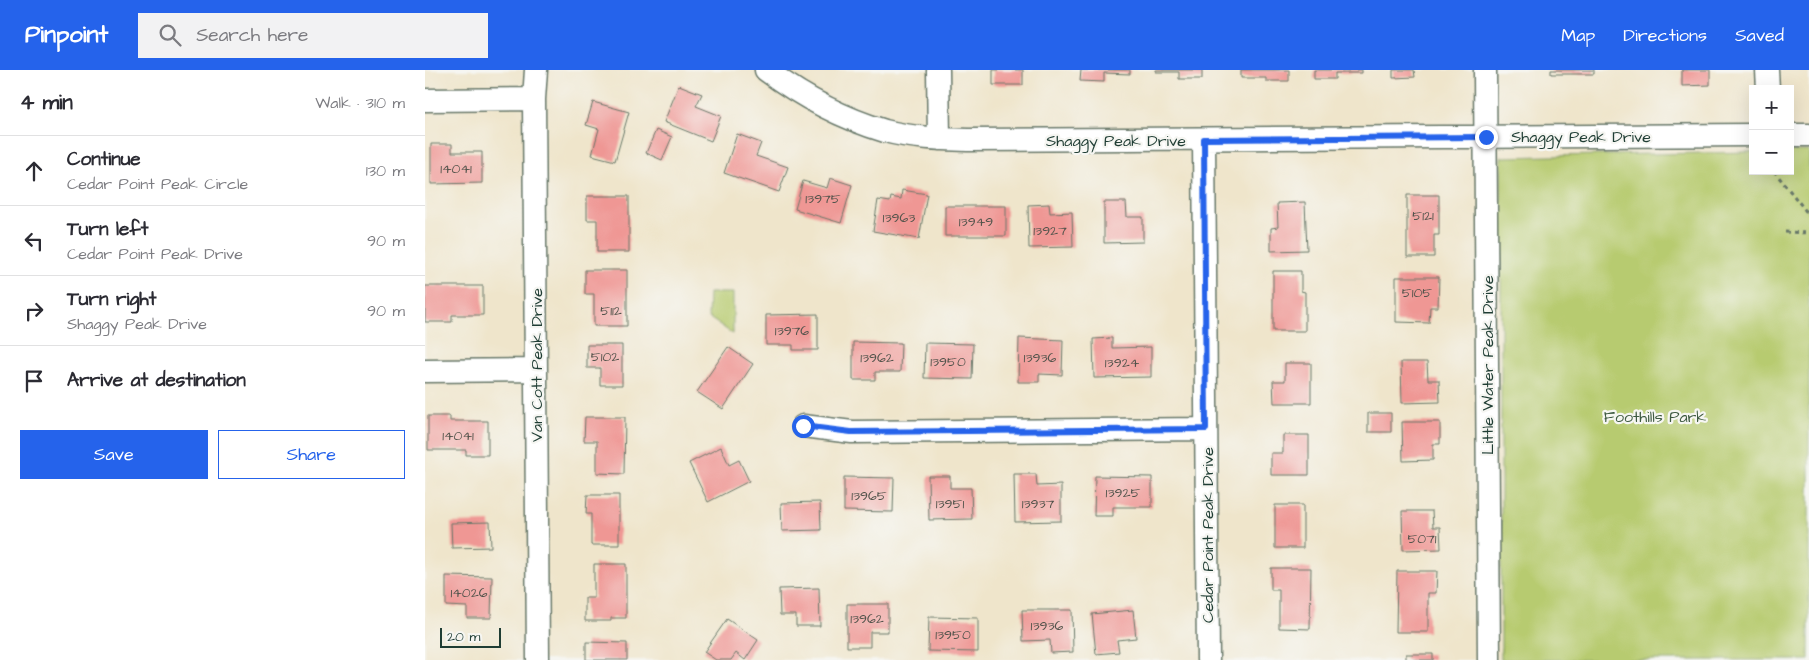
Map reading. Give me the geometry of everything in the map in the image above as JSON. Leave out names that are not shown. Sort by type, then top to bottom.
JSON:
[{"type":"street","name":"Van Cott Peak Drive","points":[[536,70],[538,660]]},
{"type":"street","name":"Shaggy Peak Drive","points":[[766,70],[791,88],[835,113],[886,131],[939,139],[1749,135]]},
{"type":"street","points":[[938,70],[939,139]]},
{"type":"street","name":"Little Water Peak Drive","points":[[1485,70],[1489,660]]},
{"type":"street","points":[[1767,70],[1767,85]]},
{"type":"street","points":[[425,100],[535,99]]},
{"type":"street","points":[[1794,135],[1809,135]]},
{"type":"street","name":"Cedar Point Peak Drive","points":[[1204,139],[1207,660]]},
{"type":"street","points":[[425,371],[536,370]]},
{"type":"street","points":[[803,426],[851,432],[1206,429]]},
{"type":"path","points":[[1777,175],[1809,216]]},
{"type":"path","points":[[1785,232],[1809,233]]},
{"type":"green space","name":"Foothills Park","points":[[1794,151],[1809,151],[1809,660],[1501,660],[1501,157],[1749,152],[1749,175],[1794,175]]},
{"type":"green space","points":[[709,293],[733,293],[733,334],[708,317]]},
{"type":"building","points":[[993,70],[1023,70],[1023,85],[993,85]]},
{"type":"building","points":[[1081,70],[1130,70],[1130,74],[1104,73],[1104,82],[1080,81]]},
{"type":"building","points":[[1156,70],[1202,70],[1202,79],[1179,79],[1179,72],[1156,72]]},
{"type":"building","points":[[1241,70],[1289,70],[1289,81],[1266,81],[1266,78],[1241,78]]},
{"type":"building","points":[[1314,70],[1362,70],[1362,73],[1335,73],[1335,79],[1314,79]]},
{"type":"building","points":[[1393,70],[1414,70],[1415,77],[1393,78]]},
{"type":"building","points":[[1551,70],[1594,70],[1594,74],[1551,74]]},
{"type":"building","points":[[1682,70],[1710,70],[1710,85],[1682,86]]},
{"type":"building","points":[[679,85],[702,94],[696,106],[721,116],[711,141],[664,122]]},
{"type":"building","points":[[593,102],[629,112],[615,161],[592,155],[599,129],[586,125]]},
{"type":"building","points":[[656,130],[672,137],[662,160],[646,153]]},
{"type":"building","points":[[737,134],[761,143],[756,156],[788,167],[779,192],[724,173]]},
{"type":"building","points":[[431,144],[452,144],[452,152],[482,152],[482,183],[431,184]]},
{"type":"building","points":[[830,178],[852,185],[841,223],[795,209],[803,181],[827,188]]},
{"type":"building","points":[[902,190],[927,194],[919,239],[873,231],[878,200],[890,202],[891,197],[901,199]]},
{"type":"building","points":[[1407,195],[1439,195],[1439,235],[1434,235],[1434,257],[1407,257]]},
{"type":"building","points":[[587,196],[629,196],[629,252],[597,252],[597,220],[587,220]]},
{"type":"building","points":[[1104,202],[1126,202],[1127,217],[1143,217],[1143,242],[1104,243]]},
{"type":"building","points":[[1305,202],[1307,250],[1271,251],[1271,228],[1278,227],[1277,203]]},
{"type":"building","points":[[1049,204],[1050,213],[1072,212],[1073,247],[1029,248],[1028,205]]},
{"type":"building","points":[[945,206],[1006,206],[1006,236],[945,236]]},
{"type":"building","points":[[585,270],[627,270],[627,326],[594,326],[594,294],[585,294]]},
{"type":"building","points":[[1273,271],[1301,271],[1301,291],[1305,292],[1305,331],[1273,331]]},
{"type":"building","points":[[1396,277],[1439,277],[1438,307],[1430,307],[1429,323],[1396,322]]},
{"type":"building","points":[[425,286],[483,286],[483,315],[452,315],[452,322],[425,322]]},
{"type":"building","points":[[818,314],[818,350],[793,350],[793,345],[766,345],[766,315]]},
{"type":"building","points":[[1019,338],[1063,340],[1062,375],[1039,374],[1039,382],[1018,382]]},
{"type":"building","points":[[1112,338],[1112,348],[1151,347],[1151,377],[1094,378],[1093,339]]},
{"type":"building","points":[[853,342],[901,343],[900,372],[875,372],[875,380],[853,380]]},
{"type":"building","points":[[925,343],[973,344],[972,379],[924,378]]},
{"type":"building","points":[[587,345],[622,345],[622,385],[600,385],[600,368],[587,368]]},
{"type":"building","points":[[728,347],[753,364],[723,409],[697,392]]},
{"type":"building","points":[[1401,362],[1427,362],[1428,380],[1439,380],[1440,402],[1402,403]]},
{"type":"building","points":[[1285,363],[1311,363],[1311,403],[1274,403],[1273,381],[1285,381]]},
{"type":"building","points":[[1368,413],[1391,413],[1391,432],[1368,432]]},
{"type":"building","points":[[428,416],[450,416],[450,421],[488,421],[488,455],[466,455],[466,450],[428,450]]},
{"type":"building","points":[[585,417],[625,417],[624,474],[597,473],[597,441],[584,441]]},
{"type":"building","points":[[1402,422],[1440,422],[1440,444],[1433,444],[1433,460],[1403,461]]},
{"type":"building","points":[[1283,435],[1309,435],[1309,475],[1271,475],[1271,453],[1283,453]]},
{"type":"building","points":[[721,447],[729,465],[739,460],[749,481],[708,502],[689,463]]},
{"type":"building","points":[[1014,474],[1036,474],[1037,486],[1061,485],[1061,521],[1015,522]]},
{"type":"building","points":[[928,476],[950,476],[950,488],[971,488],[972,519],[929,520]]},
{"type":"building","points":[[1095,476],[1152,477],[1152,507],[1113,507],[1113,516],[1094,516]]},
{"type":"building","points":[[844,477],[894,478],[893,512],[844,511]]},
{"type":"building","points":[[587,495],[619,495],[619,545],[591,545],[591,514],[586,514]]},
{"type":"building","points":[[820,502],[821,530],[782,531],[781,503]]},
{"type":"building","points":[[1275,505],[1303,505],[1303,548],[1275,548]]},
{"type":"building","points":[[1402,511],[1432,511],[1433,527],[1440,527],[1441,549],[1403,550]]},
{"type":"building","points":[[490,522],[491,547],[452,548],[451,523]]},
{"type":"building","points":[[594,564],[626,564],[626,618],[611,618],[611,621],[585,621],[585,598],[594,598]]},
{"type":"building","points":[[1271,568],[1311,568],[1310,629],[1279,628],[1279,590],[1271,590]]},
{"type":"building","points":[[1397,571],[1437,571],[1436,593],[1428,593],[1428,632],[1396,632]]},
{"type":"building","points":[[446,576],[492,577],[491,618],[467,618],[467,607],[446,606]]},
{"type":"building","points":[[819,588],[820,626],[796,626],[796,615],[780,615],[779,589]]},
{"type":"building","points":[[847,604],[888,604],[888,632],[870,632],[870,647],[847,647]]},
{"type":"building","points":[[1022,610],[1072,610],[1073,652],[1051,653],[1050,640],[1023,641]]},
{"type":"building","points":[[1133,610],[1136,638],[1117,640],[1119,652],[1096,654],[1092,614]]},
{"type":"building","points":[[929,617],[978,618],[978,652],[928,651]]},
{"type":"building","points":[[727,619],[758,640],[745,660],[736,653],[731,660],[716,660],[704,652]]},
{"type":"building","points":[[586,642],[627,643],[627,660],[586,660]]},
{"type":"building","points":[[1406,654],[1433,654],[1433,660],[1406,660]]},
{"type":"route","points":[[803,426],[851,432],[1206,429],[1204,139],[1486,137]]}]
